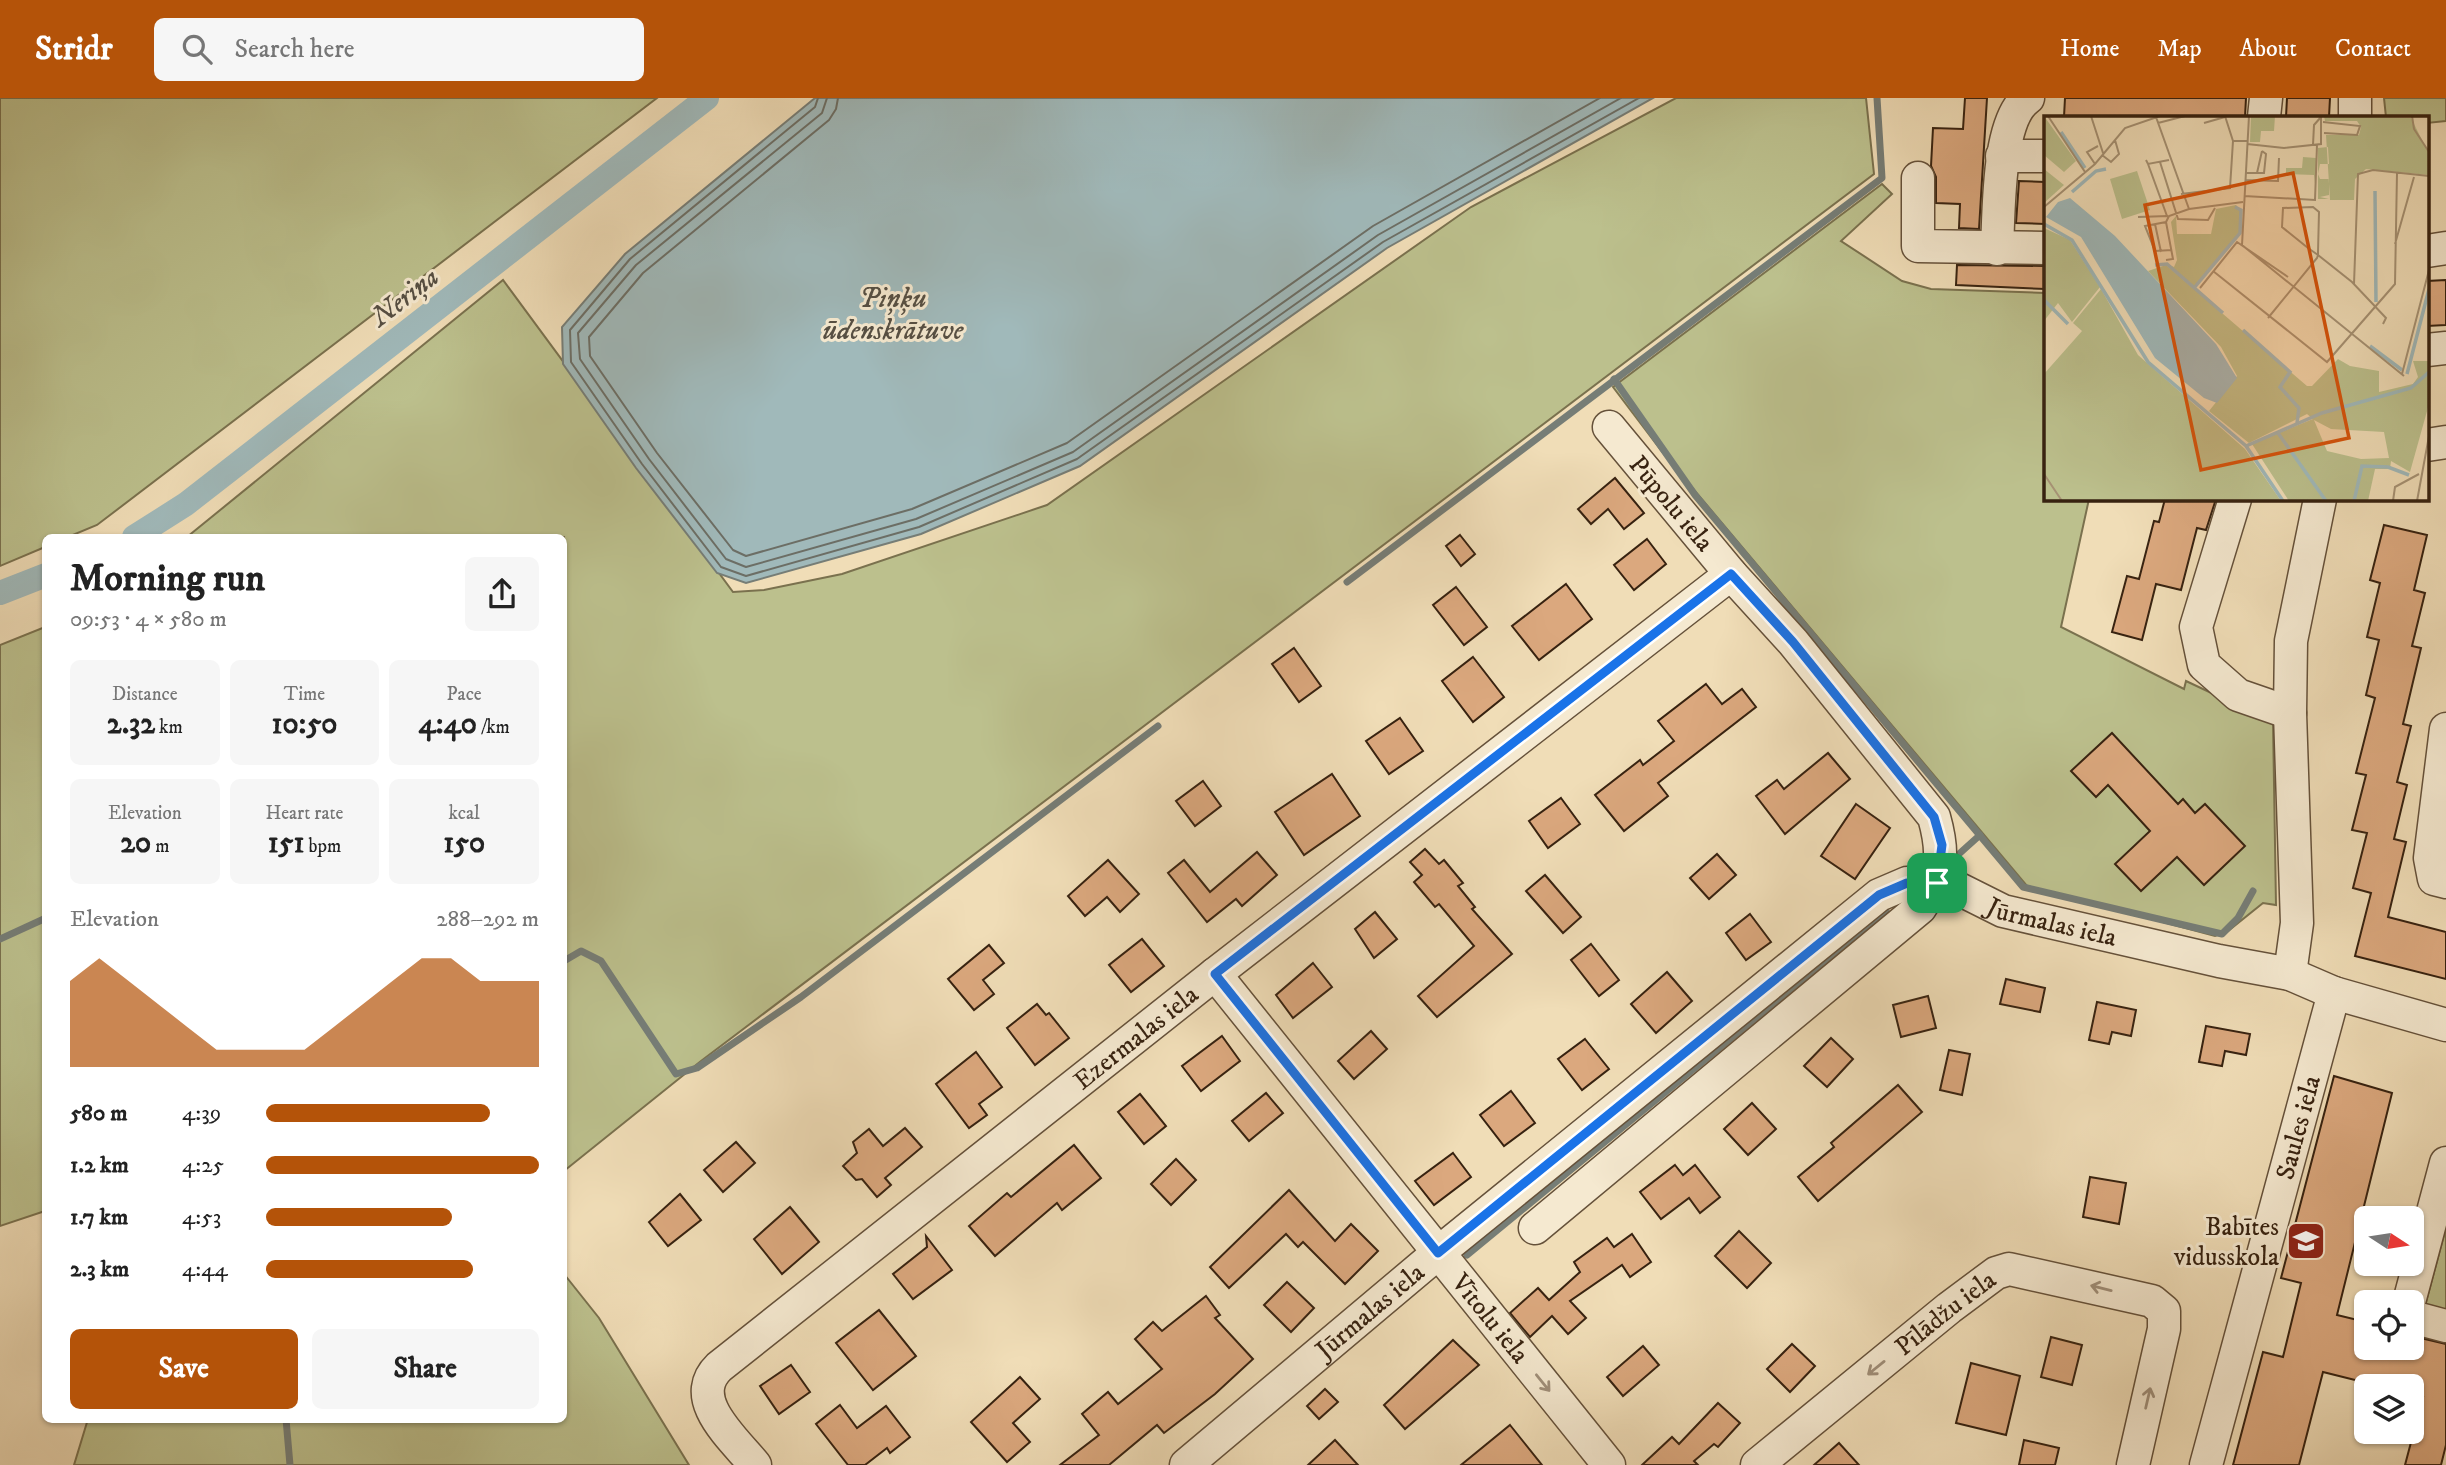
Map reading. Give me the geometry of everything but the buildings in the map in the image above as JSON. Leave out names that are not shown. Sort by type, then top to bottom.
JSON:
[{"type":"street","points":[[1997,249],[2002,156],[2019,104],[2028,98]]},
{"type":"street","points":[[2264,116],[2266,98]]},
{"type":"street","points":[[2355,98],[2355,116]]},
{"type":"street","points":[[2002,156],[2044,156]]},
{"type":"street","points":[[1918,178],[1918,246],[2044,248]]},
{"type":"street","points":[[2428,251],[2446,248]]},
{"type":"street","points":[[2428,350],[2446,348]]},
{"type":"street","name":"Pūpolu iela","points":[[1608,427],[1731,574],[1793,642],[1934,817],[1942,845],[1937,883]]},
{"type":"street","points":[[2428,445],[2446,442]]},
{"type":"street","points":[[2235,500],[2196,627],[2204,665],[2238,695],[2290,713]]},
{"type":"street","points":[[2290,974],[2297,923],[2290,713],[2291,641],[2320,500]]},
{"type":"street","name":"Ezermalas iela","points":[[755,1465],[711,1411],[706,1392],[710,1376],[1215,974],[1731,574]]},
{"type":"street","points":[[2446,729],[2430,858],[2434,879],[2446,882]]},
{"type":"street","name":"Jūrmalas iela","points":[[1186,1465],[1438,1253],[1879,895],[1907,883],[1937,883],[1959,890],[2003,911],[2219,961],[2290,974],[2334,993],[2446,1025]]},
{"type":"street","points":[[1535,1228],[1920,908],[1937,883]]},
{"type":"street","name":"Vītolu iela","points":[[1215,974],[1609,1465]]},
{"type":"street","name":"Saules iela","points":[[2206,1465],[2334,993]]},
{"type":"street","points":[[2412,1290],[2446,1163]]},
{"type":"street","name":"Pīlādžu iela","points":[[1758,1465],[1996,1273],[2009,1269],[2152,1301],[2164,1311],[2164,1329],[2133,1465]]},
{"type":"street","points":[[2424,1320],[2446,1326]]},
{"type":"green space","points":[[0,98],[657,98],[97,525],[75,534],[42,534],[42,548],[0,566]]},
{"type":"green space","points":[[1676,98],[1866,98],[1874,174],[701,1061],[567,1169],[567,534],[191,534],[503,280],[733,592],[764,590],[842,574],[1047,505],[1471,207]]},
{"type":"green space","points":[[2384,98],[2446,98],[2446,121],[2428,123],[2428,116],[2386,116]]},
{"type":"green space","points":[[1882,184],[1892,194],[1841,241],[1902,281],[1931,289],[2044,293],[2044,500],[2089,500],[2061,627],[2184,689],[2186,681],[2273,722],[2276,905],[2263,903],[2228,931],[2215,936],[2027,886],[1663,453],[1613,387]]},
{"type":"green space","points":[[42,628],[42,1212],[0,1226],[0,645]]},
{"type":"green space","points":[[2446,1228],[2446,1312],[2425,1306]]},
{"type":"green space","points":[[567,1278],[599,1318],[689,1465],[74,1465],[87,1423],[567,1423]]},
{"type":"water","name":"Piņķu ūdenskrātuve","points":[[815,98],[1653,98],[1387,248],[1080,466],[921,534],[746,583],[717,573],[636,468],[563,364],[562,327],[625,254]]},
{"type":"waterway","name":"Neriņa","points":[[139,534],[186,504],[707,98]]},
{"type":"waterway","points":[[1347,582],[1882,178],[1877,98]]},
{"type":"waterway","points":[[1614,379],[1695,495],[2023,887],[2222,934],[2238,918],[2253,891]]},
{"type":"waterway","name":"Neriņa","points":[[0,593],[42,577]]},
{"type":"waterway","points":[[567,959],[581,951],[601,961],[676,1074],[697,1068],[801,997],[1158,726]]},
{"type":"waterway","points":[[1960,853],[1980,835]]},
{"type":"waterway","points":[[1467,1255],[1886,911]]},
{"type":"waterway","points":[[0,939],[42,920]]},
{"type":"waterway","points":[[286,1423],[290,1465]]},
{"type":"place","name":"Babītes vidusskola","points":[[2306,1241]]},
{"type":"route","points":[[1731,574],[1793,642],[1934,817],[1942,845],[1937,883],[1907,883],[1879,895],[1438,1253],[1215,974],[1731,574]]}]
